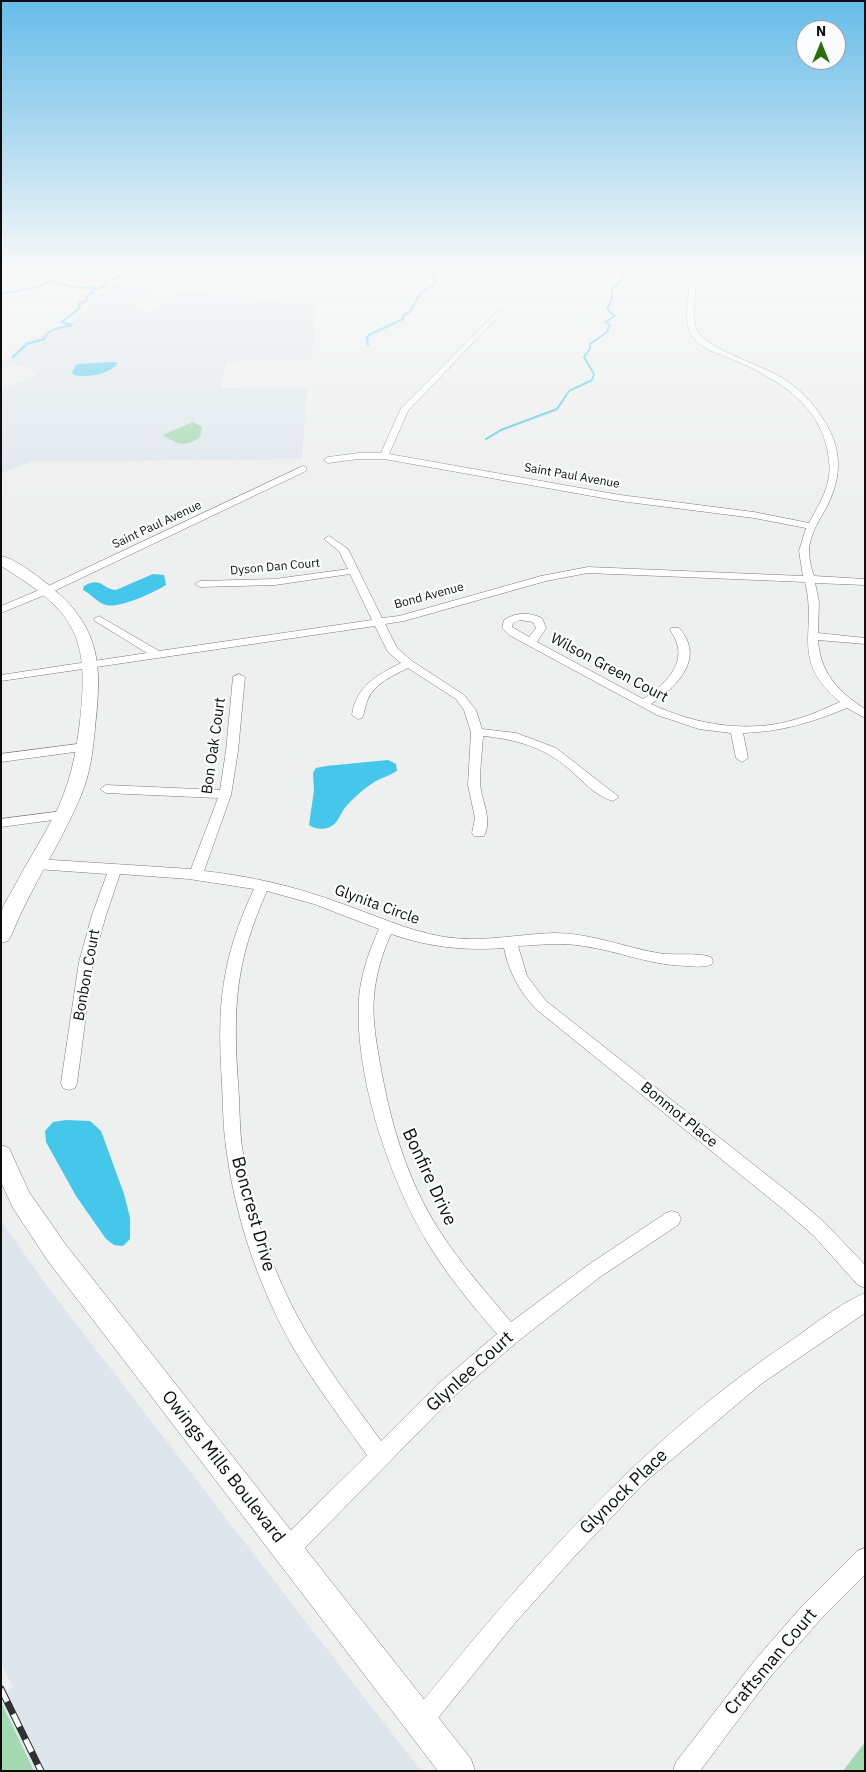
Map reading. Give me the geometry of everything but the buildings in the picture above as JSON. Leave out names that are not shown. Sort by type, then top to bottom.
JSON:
[{"type":"main road","points":[[1,560],[48,590],[67,609],[85,641],[91,664],[91,688],[85,747],[79,777],[64,815],[15,904],[1,936]]},
{"type":"main road","name":"Owings Mills Boulevard","points":[[1,1155],[21,1200],[56,1254],[288,1549],[459,1771]]},
{"type":"street","points":[[384,456],[404,410],[463,349]]},
{"type":"street","points":[[715,349],[768,373],[789,386],[813,409],[824,424],[834,459],[834,476],[829,494],[812,526],[804,551],[814,599],[813,654],[818,669],[829,684],[848,703],[865,714]]},
{"type":"street","name":"Saint Paul Avenue","points":[[328,460],[359,456],[384,456],[620,498],[754,515],[812,526]]},
{"type":"street","name":"Saint Paul Avenue","points":[[1,610],[48,590],[304,470]]},
{"type":"street","points":[[329,539],[343,549],[392,650],[408,663],[460,697],[470,710],[477,732],[474,785],[481,818],[479,833]]},
{"type":"street","name":"Bond Avenue","points":[[1,678],[379,622],[425,613],[545,578],[588,570],[638,570],[865,582]]},
{"type":"street","name":"Dyson Dan Court","points":[[200,584],[275,582],[353,571]]},
{"type":"street","points":[[99,620],[156,654]]},
{"type":"street","points":[[643,704],[669,687],[678,676],[684,652],[683,641],[676,630]]},
{"type":"street","points":[[813,636],[865,641]]},
{"type":"street","name":"Wilson Green Court","points":[[531,642],[658,712],[693,724],[736,730],[762,728],[798,722],[848,703]]},
{"type":"street","points":[[358,715],[359,702],[364,693],[386,675],[408,663]]},
{"type":"street","name":"Bon Oak Court","points":[[196,874],[216,824],[225,794],[231,763],[239,677]]},
{"type":"street","points":[[736,730],[742,758]]},
{"type":"street","points":[[477,732],[514,735],[537,743],[574,766],[594,787],[613,797]]},
{"type":"street","points":[[1,758],[85,747]]},
{"type":"street","points":[[106,789],[225,794]]},
{"type":"street","points":[[1,823],[64,815]]},
{"type":"street","name":"Glynita Circle","points":[[37,864],[196,874],[262,885],[315,900],[416,937],[446,943],[575,939],[651,957],[684,961],[706,961]]},
{"type":"street","name":"Bonbon Court","points":[[69,1083],[86,962],[99,915],[116,870]]},
{"type":"street","name":"Boncrest Drive","points":[[262,885],[241,937],[230,985],[227,1012],[227,1045],[234,1147],[243,1191],[253,1228],[275,1289],[293,1327],[318,1368],[380,1457]]},
{"type":"street","name":"Bonfire Drive","points":[[387,927],[377,947],[370,969],[365,1011],[369,1046],[385,1128],[414,1202],[435,1239],[474,1293],[510,1335]]},
{"type":"street","name":"Bonmot Place","points":[[510,942],[520,978],[528,992],[790,1204],[819,1229],[865,1279]]},
{"type":"street","name":"Glynlee Court","points":[[288,1549],[444,1392],[510,1335],[594,1271],[672,1219]]},
{"type":"street","name":"Glynock Place","points":[[421,1722],[526,1594],[565,1550],[637,1476],[754,1377],[865,1302]]},
{"type":"street","name":"Craftsman Court","points":[[685,1771],[763,1668],[811,1613],[865,1559]]},
{"type":"shaded area","points":[[18,349],[313,349],[312,359],[226,361],[221,388],[307,387],[302,459],[30,462],[1,473],[1,389],[36,376],[29,368],[12,364],[1,370],[1,361],[5,361]]},
{"type":"shaded area","points":[[1,1221],[50,1290],[421,1771],[34,1771],[1,1702],[1,1697],[13,1687],[1,1664]]},
{"type":"green space","points":[[193,422],[202,427],[200,437],[189,443],[178,443],[163,435]]},
{"type":"green space","points":[[1,1702],[34,1771],[1,1771]]},
{"type":"green space","points":[[865,1742],[865,1771],[843,1771]]},
{"type":"water","points":[[118,363],[115,367],[98,374],[79,376],[72,373],[78,364]]},
{"type":"water","points":[[153,574],[164,575],[166,585],[119,605],[103,604],[83,590],[84,586],[94,582],[116,590]]},
{"type":"water","points":[[388,760],[396,764],[397,771],[361,791],[344,809],[332,826],[322,829],[309,825],[314,790],[313,773],[316,768]]},
{"type":"water","points":[[66,1120],[90,1121],[101,1131],[124,1194],[130,1218],[130,1239],[123,1246],[114,1245],[106,1239],[76,1196],[46,1142],[45,1131],[53,1122]]},
{"type":"waterway","points":[[13,357],[22,349]]},
{"type":"waterway","points":[[486,439],[501,430],[557,409],[569,391],[592,380],[594,374],[584,357],[590,349]]},
{"type":"railway","points":[[1,1689],[41,1771]]}]
